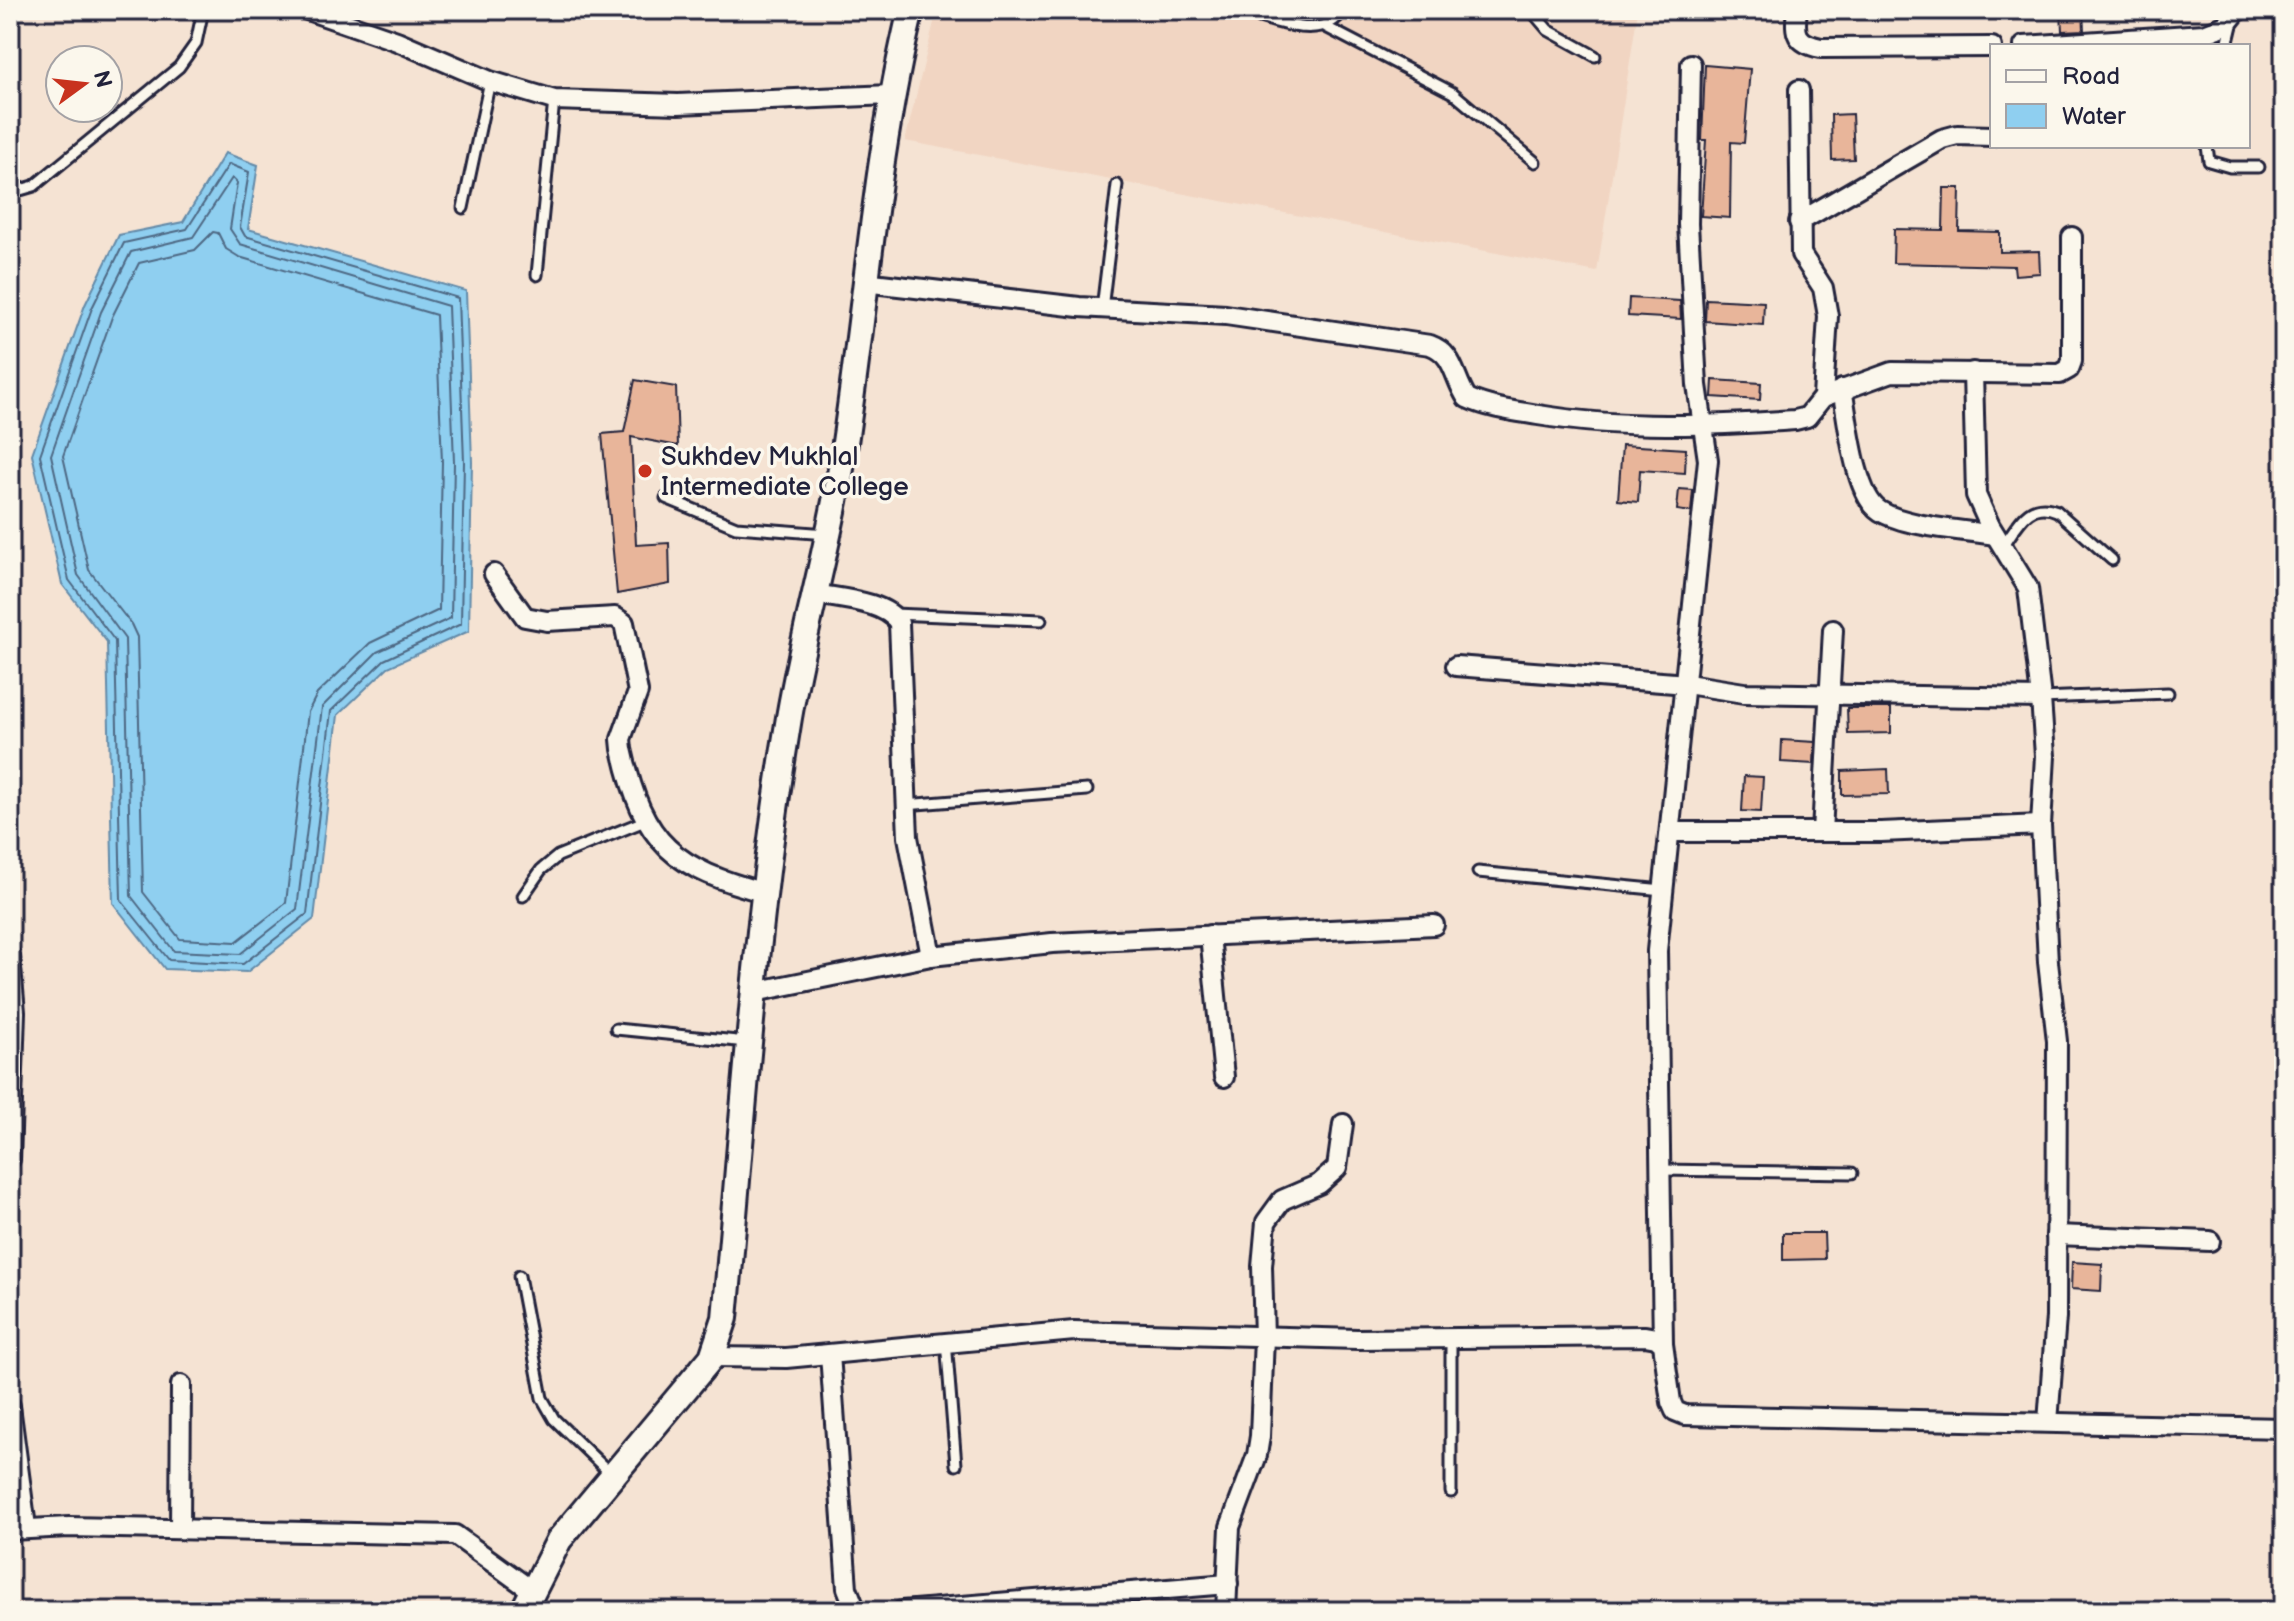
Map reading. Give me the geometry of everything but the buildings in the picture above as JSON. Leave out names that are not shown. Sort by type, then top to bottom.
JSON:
[{"type":"main road","points":[[527,1600],[559,1540],[712,1357],[725,1318],[754,992],[787,729],[830,534],[891,95],[911,10]]},
{"type":"street","points":[[307,10],[397,41],[490,81],[554,100],[678,104],[891,95]]},
{"type":"street","points":[[1797,10],[1795,34],[1808,46],[1990,47]]},
{"type":"street","points":[[2054,44],[2204,34],[2216,31],[2236,14]]},
{"type":"street","points":[[1691,64],[1688,224],[1697,385],[1708,460],[1672,832],[1663,890],[1657,988],[1663,1344],[1671,1402],[1675,1411],[1685,1415],[2284,1428]]},
{"type":"street","points":[[1799,90],[1801,254],[1823,288],[1827,302],[1823,397]]},
{"type":"street","points":[[1799,222],[1942,139],[1957,135],[1990,136]]},
{"type":"street","points":[[864,282],[1102,309],[1226,315],[1430,345],[1443,350],[1467,398],[1479,404],[1588,422],[1705,426],[1807,417],[1823,397],[1892,372],[2060,374],[2069,369],[2072,361],[2072,237]]},
{"type":"street","points":[[1973,372],[1976,495],[2028,588],[2041,698],[2045,756],[2041,825],[2048,962],[2057,1041],[2056,1317],[2048,1422]]},
{"type":"street","points":[[1842,389],[1860,480],[1867,498],[1879,510],[1895,517],[1999,541]]},
{"type":"street","points":[[494,574],[525,617],[547,621],[615,617],[624,623],[638,692],[621,739],[622,749],[647,820],[665,847],[693,869],[766,893]]},
{"type":"street","points":[[816,594],[893,614],[901,636],[905,805],[911,863],[931,956]]},
{"type":"street","points":[[1822,832],[1833,630]]},
{"type":"street","points":[[1456,666],[1687,684],[1744,693],[1830,692],[2041,698]]},
{"type":"street","points":[[1672,832],[1822,832],[2041,825]]},
{"type":"street","points":[[754,992],[931,956],[1052,943],[1434,925]]},
{"type":"street","points":[[1210,935],[1224,1077]]},
{"type":"street","points":[[10,956],[10,1159]]},
{"type":"street","points":[[1226,1611],[1230,1527],[1258,1446],[1264,1337],[1262,1266],[1266,1222],[1282,1200],[1319,1184],[1337,1168],[1343,1124]]},
{"type":"street","points":[[2056,1235],[2210,1241]]},
{"type":"street","points":[[712,1357],[750,1360],[1074,1331],[1451,1339],[1645,1336],[1656,1338],[1663,1344]]},
{"type":"street","points":[[830,1354],[847,1588],[856,1611]]},
{"type":"street","points":[[180,1529],[181,1385]]},
{"type":"street","points":[[10,1406],[18,1529],[455,1535],[527,1600]]},
{"type":"street","points":[[902,1611],[1228,1584]]},
{"type":"lane","points":[[10,193],[34,186],[179,67],[196,43],[203,10]]},
{"type":"lane","points":[[1237,10],[1310,29],[1326,27],[1443,87],[1535,162]]},
{"type":"lane","points":[[1326,27],[1343,10]]},
{"type":"lane","points":[[1531,10],[1548,30],[1595,56]]},
{"type":"lane","points":[[2228,44],[2236,14]]},
{"type":"lane","points":[[463,208],[490,81]]},
{"type":"lane","points":[[537,275],[554,100]]},
{"type":"lane","points":[[2207,148],[2209,161],[2218,165],[2259,167]]},
{"type":"lane","points":[[1102,309],[1117,185]]},
{"type":"lane","points":[[666,498],[736,527],[830,534]]},
{"type":"lane","points":[[1999,541],[2028,511],[2046,506],[2057,511],[2112,560]]},
{"type":"lane","points":[[893,614],[1041,620]]},
{"type":"lane","points":[[2041,698],[2168,693]]},
{"type":"lane","points":[[905,805],[1087,790]]},
{"type":"lane","points":[[523,896],[541,870],[558,856],[647,820]]},
{"type":"lane","points":[[1478,872],[1663,890]]},
{"type":"lane","points":[[616,1029],[750,1042]]},
{"type":"lane","points":[[1661,1170],[1852,1173]]},
{"type":"lane","points":[[519,1276],[542,1398],[554,1419],[612,1475]]},
{"type":"lane","points":[[1451,1339],[1451,1492]]},
{"type":"lane","points":[[946,1341],[956,1465]]},
{"type":"shaded area","points":[[937,10],[1638,10],[1597,272],[905,141]]},
{"type":"water","points":[[225,153],[258,165],[248,229],[466,291],[472,462],[469,631],[388,667],[338,715],[314,919],[247,972],[165,969],[113,903],[107,642],[62,584],[32,454],[85,305],[119,235],[183,222]]},
{"type":"place","name":"Sukhdev Mukhlal Intermediate College","points":[[645,471]]}]
